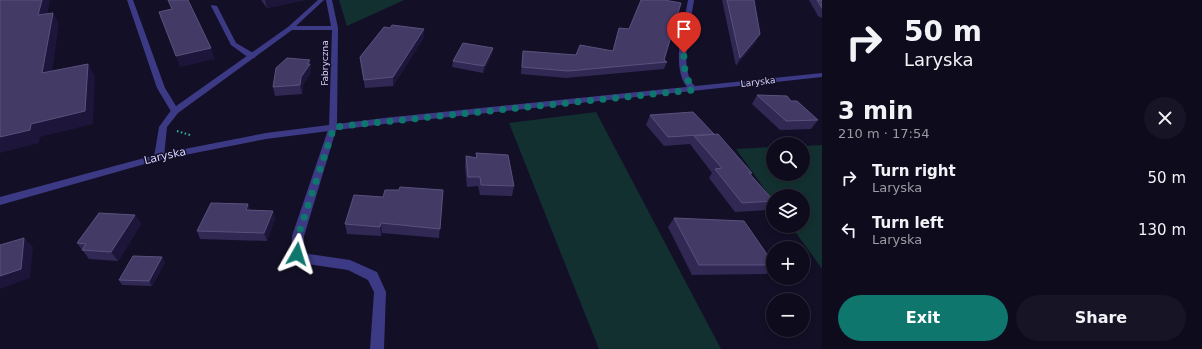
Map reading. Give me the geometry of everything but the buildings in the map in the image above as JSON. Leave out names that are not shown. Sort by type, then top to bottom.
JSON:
[{"type":"street","points":[[130,0],[162,88],[175,111]]},
{"type":"street","points":[[159,157],[163,127],[175,111],[290,28],[321,0]]},
{"type":"street","name":"Fabryczna","points":[[329,0],[334,28],[334,127]]},
{"type":"street","points":[[691,0],[684,44],[684,63],[686,79],[693,90]]},
{"type":"street","points":[[214,6],[233,44],[252,56]]},
{"type":"street","points":[[290,28],[334,28]]},
{"type":"street","name":"Laryska","points":[[0,201],[159,157],[266,136],[334,127],[693,90],[822,75]]},
{"type":"street","points":[[334,127],[298,236],[297,254],[307,259],[350,265],[373,276],[380,292],[378,349]]},
{"type":"green space","points":[[339,0],[404,0],[347,26]]},
{"type":"green space","points":[[596,112],[721,349],[599,349],[509,123]]},
{"type":"green space","points":[[822,145],[822,269],[810,252],[810,241],[802,241],[796,233],[810,233],[810,189],[766,189],[766,191],[736,149],[766,147],[766,181],[810,181],[810,146]]},
{"type":"route","points":[[297,254],[298,236],[334,127],[693,90],[686,79],[684,53]]}]
